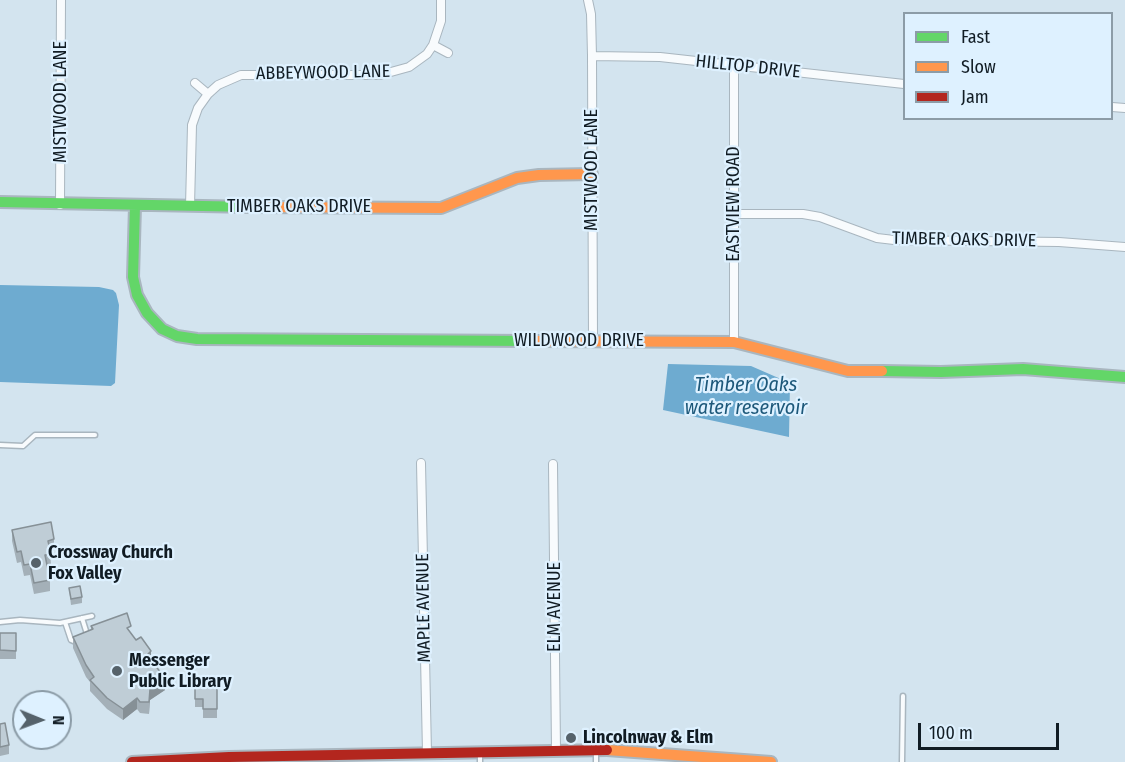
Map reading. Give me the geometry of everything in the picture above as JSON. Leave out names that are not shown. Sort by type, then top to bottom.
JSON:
[{"type":"street","name":"MISTWOOD LANE","points":[[60,204],[62,0]]},
{"type":"street","points":[[441,0],[441,21],[433,45],[448,53]]},
{"type":"street","name":"MISTWOOD LANE","points":[[588,0],[591,14],[592,56],[593,341]]},
{"type":"street","name":"ABBEYWOOD LANE","points":[[190,206],[192,125],[198,108],[218,85],[241,75],[380,75],[409,67],[427,54],[433,45]]},
{"type":"street","name":"HILLTOP DRIVE","points":[[592,56],[660,57],[903,84]]},
{"type":"street","name":"EASTVIEW ROAD","points":[[734,66],[734,342]]},
{"type":"street","points":[[195,83],[208,94]]},
{"type":"street","name":"TIMBER OAKS DRIVE","points":[[0,202],[135,206],[441,208],[517,178],[539,175],[592,174]]},
{"type":"street","name":"WILDWOOD DRIVE","points":[[135,206],[133,277],[137,295],[147,313],[162,329],[177,336],[197,339],[734,342],[848,371],[941,372],[1023,369],[1125,377]]},
{"type":"street","name":"TIMBER OAKS DRIVE","points":[[734,214],[803,214],[820,217],[877,238],[894,240],[1059,242],[1125,247]]},
{"type":"street","name":"MAPLE AVENUE","points":[[421,463],[426,753]]},
{"type":"street","name":"ELM AVENUE","points":[[554,464],[556,750]]},
{"type":"street","points":[[132,762],[426,753],[480,757],[556,750],[596,750],[668,753],[771,762]]},
{"type":"lane","points":[[0,445],[23,446],[34,435],[95,435]]},
{"type":"lane","points":[[0,622],[20,620],[60,623],[92,616]]},
{"type":"lane","points":[[65,622],[71,639],[78,643],[84,640],[87,633],[82,618]]},
{"type":"lane","points":[[902,762],[903,696]]},
{"type":"lane","points":[[596,750],[596,762]]},
{"type":"water","points":[[0,285],[99,287],[113,290],[119,305],[115,383],[111,386],[0,382]]},
{"type":"water","name":"Timber Oaks water reservoir","points":[[668,364],[751,366],[790,383],[789,437],[663,410]]},
{"type":"building","name":"Crossway Church Fox Valley","points":[[51,522],[54,539],[48,541],[51,554],[45,555],[50,580],[34,583],[30,564],[24,565],[21,551],[17,552],[12,530]]},
{"type":"building","points":[[80,586],[82,597],[71,599],[69,588]]},
{"type":"building","name":"Messenger Public Library","points":[[127,613],[131,626],[127,628],[136,640],[141,637],[151,651],[147,655],[165,678],[150,689],[149,702],[140,702],[137,698],[123,709],[107,698],[90,680],[94,677],[73,637],[93,629],[91,626]]},
{"type":"building","points":[[0,633],[16,633],[16,651],[0,650]]},
{"type":"building","points":[[195,684],[217,684],[217,709],[203,709],[203,699],[195,699]]},
{"type":"building","points":[[5,723],[9,745],[0,747],[0,724]]},
{"type":"traffic: fast","points":[[0,202],[253,207]]},
{"type":"traffic: fast","points":[[135,206],[133,277],[137,295],[147,313],[162,329],[177,336],[197,339],[532,341]]},
{"type":"traffic: fast","points":[[882,371],[941,372],[1023,369],[1125,377]]},
{"type":"traffic: slow","points":[[253,207],[441,208],[517,178],[539,175],[592,174]]},
{"type":"traffic: slow","points":[[532,341],[734,342],[848,371],[882,371]]},
{"type":"traffic: slow","points":[[607,750],[771,762]]},
{"type":"traffic: jam","points":[[132,762],[229,757],[607,750]]},
{"type":"place","name":"Crossway Church Fox Valley","points":[[36,563]]},
{"type":"place","name":"Messenger Public Library","points":[[117,671]]},
{"type":"place","name":"Lincolnway & Elm","points":[[571,738]]}]
